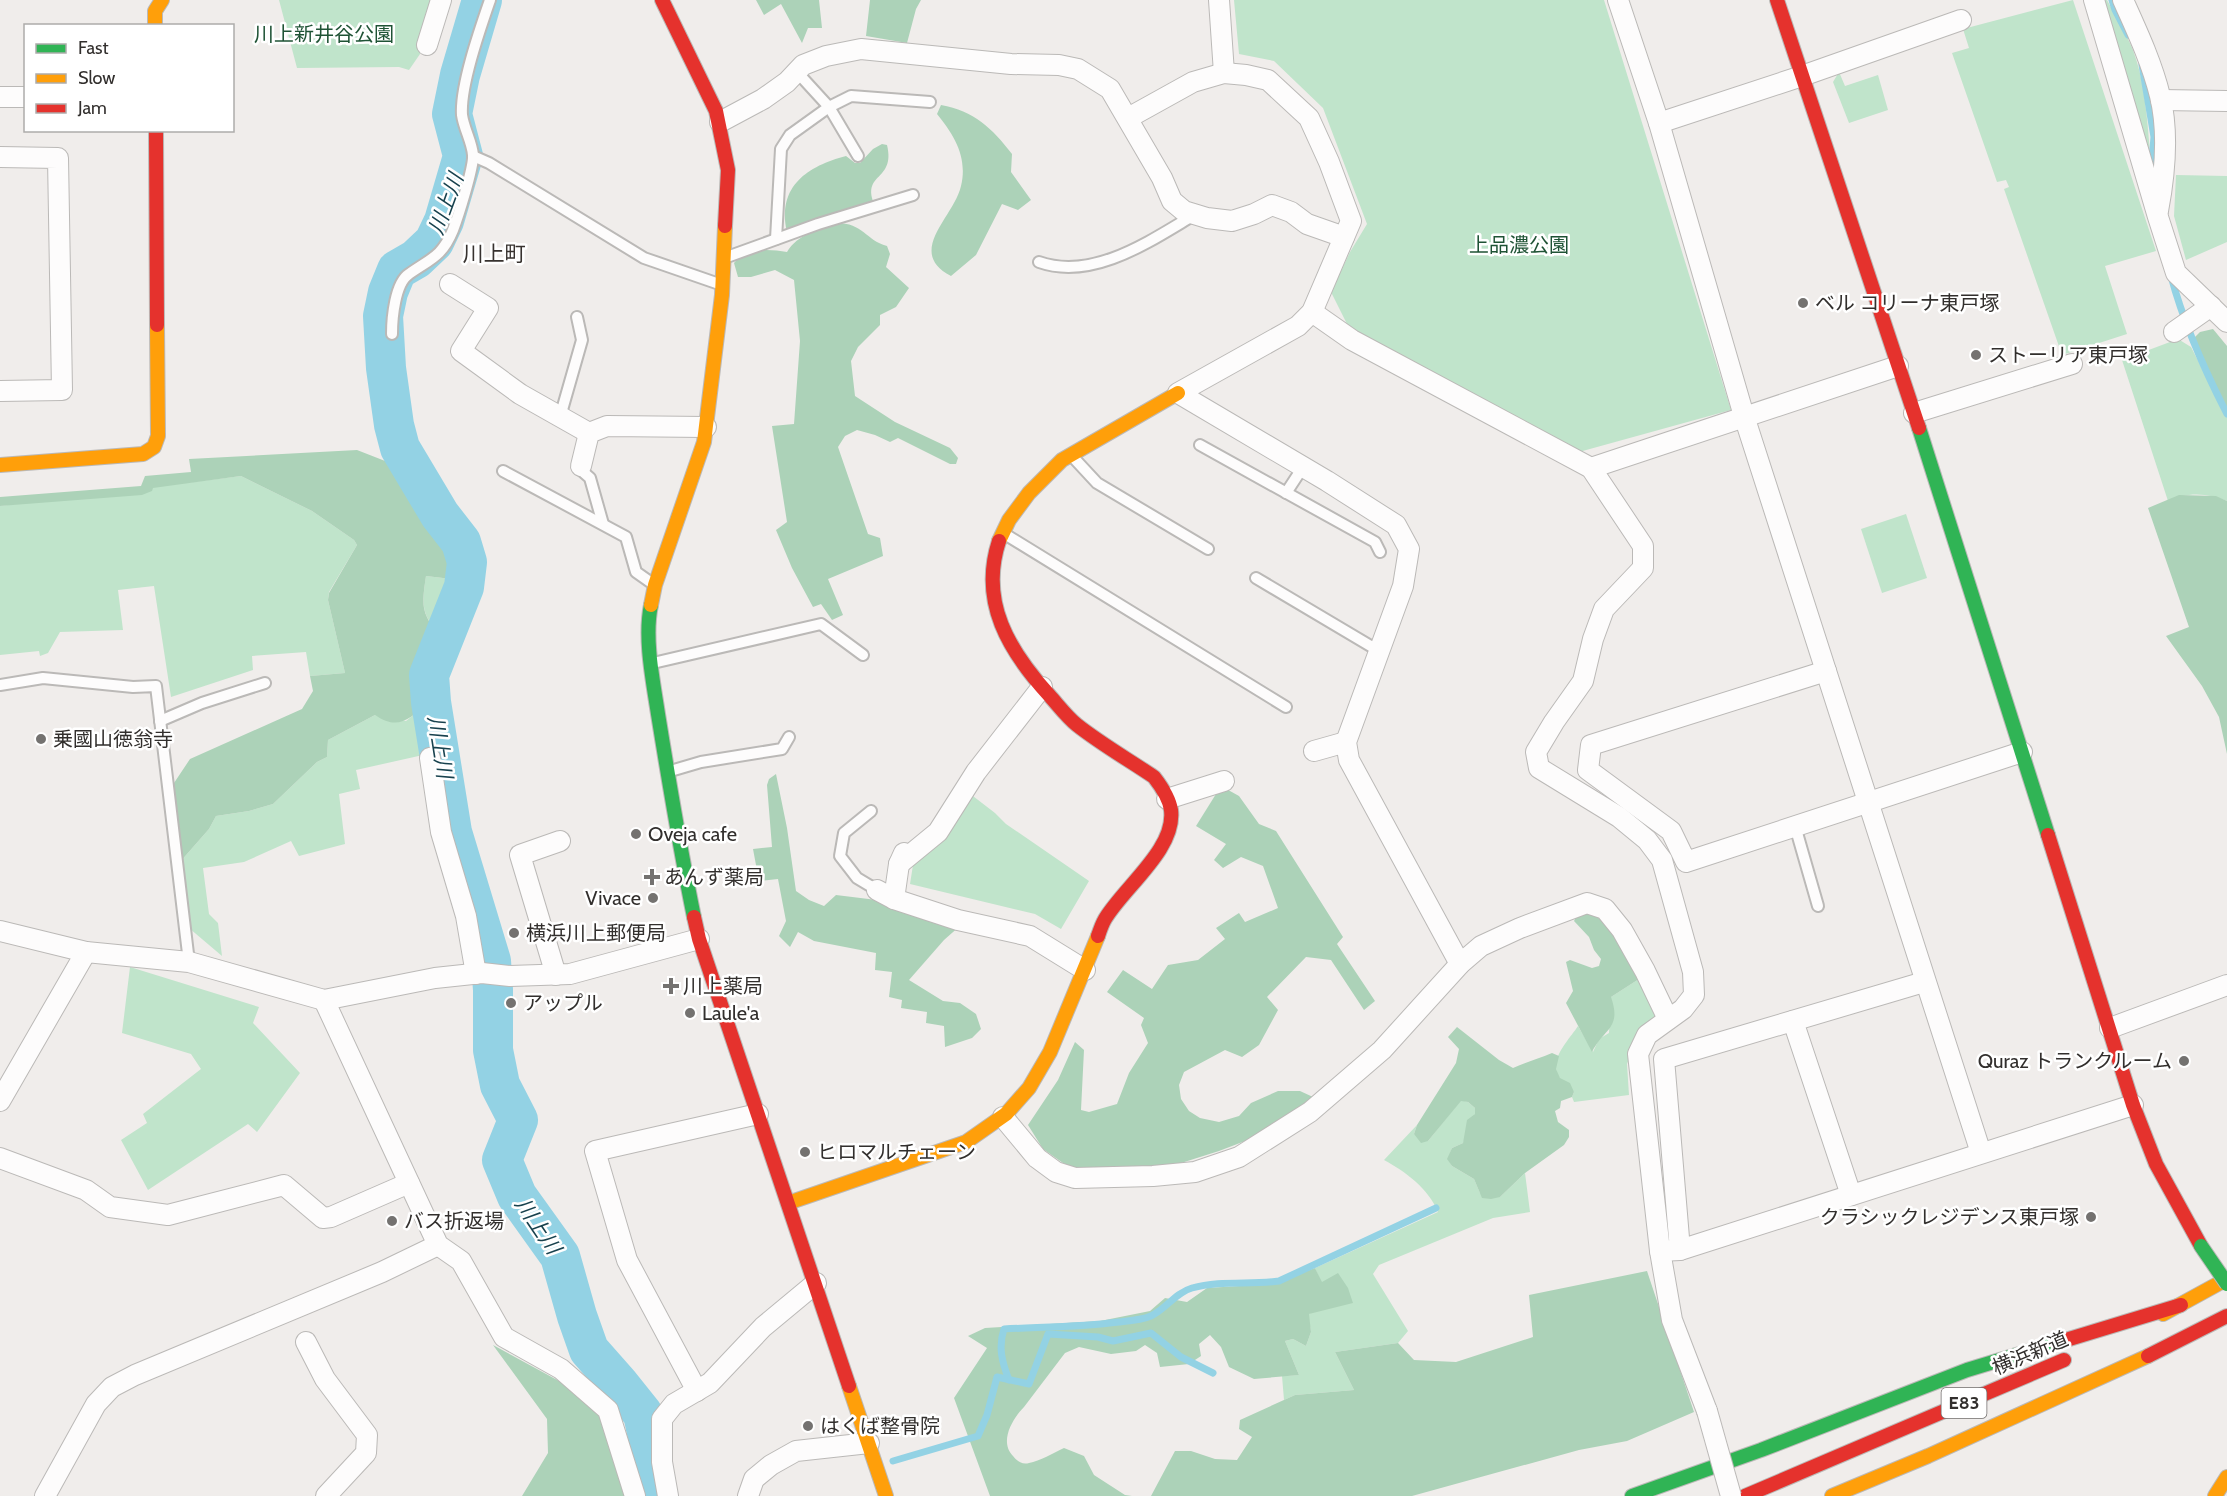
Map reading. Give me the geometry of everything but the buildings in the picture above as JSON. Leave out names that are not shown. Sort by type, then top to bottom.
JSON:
[{"type":"main road","points":[[155,24],[155,11],[162,0]]},
{"type":"main road","points":[[662,0],[684,42],[720,122],[728,170],[722,285],[704,442],[655,585],[650,614],[651,664],[675,826],[699,939],[886,1496]]},
{"type":"main road","points":[[1777,0],[1914,413],[2133,1105],[2156,1164],[2201,1246],[2227,1284]]},
{"type":"main road","points":[[0,465],[143,454],[154,447],[158,436],[156,132]]},
{"type":"main road","points":[[788,1203],[966,1142],[1003,1117],[1029,1088],[1050,1052],[1105,920],[1165,842],[1170,825],[1171,809],[1163,788],[1154,777],[1076,724],[1031,675],[1009,642],[994,606],[991,575],[998,543],[1029,492],[1062,460],[1178,393]]},
{"type":"main road","points":[[2106,1342],[2181,1305],[2227,1279]]},
{"type":"main road","points":[[1632,1496],[1761,1450],[1967,1370],[2181,1305]]},
{"type":"main road","name":"E83","points":[[1832,1496],[1928,1456],[2179,1342],[2227,1316]]},
{"type":"main road","name":"横浜新道","points":[[1745,1496],[2073,1356]]},
{"type":"main road","points":[[1848,1496],[1928,1456]]},
{"type":"main road","points":[[2215,1496],[2227,1477]]},
{"type":"street","points":[[428,45],[441,0]]},
{"type":"street","points":[[1219,0],[1224,73]]},
{"type":"street","points":[[1618,0],[1659,123],[1744,416],[1869,802],[1924,982],[1981,1153]]},
{"type":"street","points":[[2094,0],[2157,217],[2176,273],[2227,322]]},
{"type":"street","points":[[2123,0],[2139,35],[2161,100],[2165,137],[2163,183],[2157,217]]},
{"type":"street","points":[[1659,123],[1961,20]]},
{"type":"street","points":[[720,122],[764,99],[787,82],[803,65],[826,56],[861,49],[1011,64],[1059,64],[1078,69],[1110,89],[1162,178],[1172,201],[1184,211],[1207,218],[1232,220],[1254,214],[1272,205],[1290,212],[1307,224],[1344,237]]},
{"type":"street","points":[[1128,117],[1193,81],[1224,73],[1268,80],[1309,118],[1329,162],[1351,221],[1312,312],[1298,326],[1178,393]]},
{"type":"street","points":[[0,97],[24,97]]},
{"type":"street","points":[[2161,100],[2227,101]]},
{"type":"street","points":[[0,157],[58,158],[62,390],[0,391]]},
{"type":"street","points":[[450,284],[488,308],[461,351],[520,394],[589,434]]},
{"type":"street","points":[[2174,332],[2211,306]]},
{"type":"street","points":[[1312,312],[1352,340],[1591,468],[1643,546],[1643,568],[1605,609],[1593,639],[1583,681],[1536,752],[1539,768],[1619,817],[1647,840],[1662,860],[1693,972],[1694,995],[1683,1009],[1647,1035],[1638,1054],[1670,1251]]},
{"type":"street","points":[[1914,413],[2072,364]]},
{"type":"street","points":[[1591,468],[1898,366]]},
{"type":"street","points":[[1178,393],[1396,525],[1409,549],[1403,586],[1346,742],[1349,760],[1460,964]]},
{"type":"street","points":[[589,434],[607,426],[706,427]]},
{"type":"street","points":[[580,466],[589,434]]},
{"type":"street","points":[[1827,670],[1591,745],[1588,770],[1671,831],[1686,862],[2022,752]]},
{"type":"street","points":[[899,864],[938,832],[976,772],[1042,687]]},
{"type":"street","points":[[1314,751],[1346,742]]},
{"type":"street","points":[[430,758],[441,832],[466,916],[479,973]]},
{"type":"street","points":[[1167,799],[1224,781]]},
{"type":"street","points":[[556,975],[520,855],[560,841]]},
{"type":"street","points":[[909,842],[886,895],[958,920],[1030,936],[1085,970]]},
{"type":"street","points":[[1003,1117],[1037,1158],[1056,1172],[1075,1178],[1153,1176],[1195,1172],[1239,1157],[1310,1112],[1382,1050],[1460,964],[1481,946],[1520,928],[1587,903],[1605,909],[1622,930],[1668,1019]]},
{"type":"street","points":[[0,931],[86,952],[189,962],[324,1000],[435,978],[479,973],[510,976],[570,974],[699,939]]},
{"type":"street","points":[[0,1099],[86,952]]},
{"type":"street","points":[[1640,1069],[1664,1059],[1924,982]]},
{"type":"street","points":[[2110,1028],[2227,985]]},
{"type":"street","points":[[324,1000],[438,1245],[460,1261],[504,1337],[561,1369],[608,1410],[635,1496]]},
{"type":"street","points":[[1793,1021],[1851,1195]]},
{"type":"street","points":[[1664,1059],[1672,1320],[1707,1411],[1731,1496]]},
{"type":"street","points":[[1670,1251],[2133,1105]]},
{"type":"street","points":[[697,1390],[627,1260],[595,1151],[758,1114]]},
{"type":"street","points":[[0,1158],[86,1190],[110,1207],[168,1215],[284,1185],[323,1218],[331,1217],[409,1183]]},
{"type":"street","points":[[45,1496],[96,1404],[112,1387],[135,1375],[382,1272],[438,1245]]},
{"type":"street","points":[[668,1496],[662,1462],[662,1419],[674,1404],[710,1383],[763,1327],[816,1283]]},
{"type":"street","points":[[306,1342],[325,1379],[367,1435],[366,1453],[326,1496]]},
{"type":"street","points":[[748,1496],[754,1479],[771,1465],[796,1451],[868,1443]]},
{"type":"lane","points":[[392,334],[392,319],[400,287],[407,275],[432,260],[452,232],[473,156],[462,115],[466,79],[489,0]]},
{"type":"lane","points":[[797,72],[829,107],[858,156]]},
{"type":"lane","points":[[776,239],[781,148],[790,135],[829,107],[851,96],[930,102]]},
{"type":"lane","points":[[473,156],[489,163],[644,258],[722,285]]},
{"type":"lane","points":[[724,258],[913,195]]},
{"type":"lane","points":[[1040,262],[1056,268],[1098,262],[1128,253],[1195,214]]},
{"type":"lane","points":[[560,417],[582,340],[577,317]]},
{"type":"lane","points":[[1200,445],[1375,542],[1380,552]]},
{"type":"lane","points":[[1071,455],[1096,483],[1208,549]]},
{"type":"lane","points":[[580,466],[590,478],[603,524]]},
{"type":"lane","points":[[1286,494],[1303,467]]},
{"type":"lane","points":[[503,471],[626,537],[636,572],[655,585]]},
{"type":"lane","points":[[1003,533],[1286,707]]},
{"type":"lane","points":[[1257,578],[1379,651]]},
{"type":"lane","points":[[651,664],[821,624],[863,655]]},
{"type":"lane","points":[[0,685],[43,678],[133,687],[156,686],[189,962]]},
{"type":"lane","points":[[160,721],[202,703],[265,683]]},
{"type":"lane","points":[[667,772],[701,762],[782,749],[789,736]]},
{"type":"lane","points":[[871,811],[844,833],[840,856],[857,878],[886,895]]},
{"type":"lane","points":[[1795,826],[1818,906]]},
{"type":"green space","name":"川上新井谷公園","points":[[279,0],[434,0],[420,54],[409,70],[399,67],[297,68]]},
{"type":"green space","points":[[756,0],[819,0],[822,28],[808,28],[802,43],[781,4],[764,15]]},
{"type":"green space","points":[[870,0],[921,0],[916,9],[907,43],[866,36]]},
{"type":"green space","name":"上品濃公園","points":[[1234,0],[1604,0],[1731,410],[1579,452],[1349,328],[1331,292],[1350,252],[1367,224],[1323,108],[1274,61],[1239,54]]},
{"type":"green space","points":[[2073,0],[2156,251],[2105,266],[2127,334],[2062,355],[2004,189],[2009,187],[2006,180],[1997,182],[1952,53],[1969,48],[1963,29]]},
{"type":"green space","points":[[2101,0],[2107,0],[2127,37],[2137,62],[2145,100],[2150,152]]},
{"type":"green space","points":[[1839,72],[1845,86],[1878,75],[1888,110],[1849,123],[1833,82]]},
{"type":"green space","points":[[941,105],[973,116],[997,136],[1012,154],[1011,172],[1031,200],[1018,210],[1002,204],[976,255],[951,276],[938,267],[932,256],[932,245],[957,198],[963,165],[954,138],[937,114]]},
{"type":"green space","points":[[882,144],[887,145],[888,157],[887,165],[872,187],[875,206],[787,231],[785,215],[787,202],[798,180],[819,166],[846,156],[855,163],[860,163],[873,149]]},
{"type":"green space","points":[[2176,175],[2227,176],[2227,242],[2186,260],[2174,216]]},
{"type":"green space","points":[[836,223],[853,226],[887,246],[890,254],[886,267],[909,288],[896,307],[880,315],[880,325],[858,347],[851,361],[855,396],[895,422],[950,448],[958,458],[956,464],[950,464],[898,438],[890,442],[857,430],[845,436],[838,447],[868,534],[880,538],[883,556],[828,579],[843,615],[832,620],[821,604],[813,607],[792,568],[776,530],[787,522],[772,426],[794,424],[800,341],[794,280],[775,270],[751,277],[738,277],[734,263],[745,254],[759,250],[787,252],[803,237]]},
{"type":"green space","points":[[2213,329],[2227,346],[2227,410],[2193,339],[2200,332]]},
{"type":"green space","points":[[2178,339],[2191,347],[2227,418],[2227,501],[2213,496],[2198,495],[2182,496],[2168,501],[2122,360]]},
{"type":"green space","points":[[357,450],[403,468],[452,539],[460,559],[460,580],[426,576],[424,610],[441,639],[426,674],[427,704],[403,721],[390,722],[375,715],[328,740],[327,757],[317,762],[273,804],[249,811],[216,816],[209,829],[180,862],[172,786],[190,759],[302,709],[313,691],[310,676],[345,673],[328,600],[329,593],[357,545],[354,540],[312,511],[241,476],[153,488],[152,491],[142,495],[0,506],[0,497],[141,486],[145,476],[191,472],[189,459]]},
{"type":"green space","points":[[241,476],[312,511],[354,540],[357,545],[329,592],[328,600],[345,673],[310,676],[306,652],[252,656],[253,670],[171,697],[154,586],[118,590],[123,630],[60,632],[48,653],[40,656],[39,651],[0,655],[0,506]]},
{"type":"green space","points":[[2179,495],[2216,496],[2227,501],[2227,754],[2219,717],[2202,686],[2166,636],[2189,627],[2148,508]]},
{"type":"green space","points":[[1906,514],[1927,578],[1882,593],[1861,529]]},
{"type":"green space","points":[[426,576],[460,580],[441,639],[424,610]]},
{"type":"green space","points":[[427,704],[432,753],[356,770],[360,789],[339,794],[345,844],[299,856],[291,841],[244,862],[203,868],[209,914],[218,923],[222,956],[189,928],[180,862],[209,829],[216,816],[249,811],[273,804],[317,762],[327,757],[328,740],[375,715],[406,721]]},
{"type":"green space","points":[[776,774],[796,891],[824,906],[836,895],[893,902],[961,925],[944,940],[909,980],[943,1001],[960,1003],[976,1014],[981,1029],[972,1038],[945,1047],[944,1026],[926,1023],[927,1012],[901,1008],[902,1000],[889,997],[892,972],[875,970],[876,953],[814,941],[798,932],[790,947],[779,936],[786,921],[778,879],[759,881],[753,849],[772,847],[767,785],[769,779]]},
{"type":"green space","points":[[1221,786],[1239,796],[1259,824],[1276,831],[1343,937],[1337,944],[1375,1001],[1364,1010],[1331,960],[1306,957],[1267,997],[1278,1010],[1259,1045],[1242,1057],[1225,1050],[1184,1072],[1179,1085],[1181,1099],[1189,1111],[1200,1118],[1219,1122],[1239,1116],[1251,1103],[1278,1091],[1300,1091],[1313,1097],[1303,1107],[1266,1133],[1178,1164],[1149,1170],[1081,1171],[1063,1163],[1043,1149],[1028,1125],[1058,1080],[1075,1042],[1084,1050],[1081,1110],[1089,1112],[1117,1104],[1129,1073],[1148,1043],[1141,1025],[1144,1018],[1107,992],[1123,970],[1152,989],[1168,965],[1198,960],[1225,939],[1216,928],[1239,913],[1245,922],[1278,908],[1263,866],[1241,857],[1223,868],[1214,860],[1226,844],[1196,826]]},
{"type":"green space","points":[[969,793],[1006,824],[1089,881],[1061,929],[1035,914],[910,884],[913,865]]},
{"type":"green space","points":[[1587,913],[1597,917],[1612,931],[1639,979],[1611,997],[1614,1008],[1613,1022],[1592,1052],[1566,1003],[1573,991],[1566,962],[1570,960],[1592,968],[1599,966],[1601,959],[1594,950],[1589,937],[1574,921],[1576,917]]},
{"type":"green space","points":[[130,967],[259,1007],[253,1023],[300,1073],[257,1132],[248,1124],[148,1190],[121,1140],[147,1123],[143,1114],[201,1069],[191,1054],[122,1033]]},
{"type":"green space","points":[[1639,979],[1659,1019],[1637,1038],[1627,1064],[1629,1095],[1574,1102],[1572,1097],[1574,1092],[1558,1076],[1556,1063],[1560,1052],[1578,1026],[1593,1052],[1599,1039],[1609,1033],[1611,997]]},
{"type":"green space","points":[[1457,1027],[1499,1060],[1513,1068],[1552,1053],[1559,1056],[1556,1069],[1560,1078],[1570,1083],[1574,1092],[1572,1097],[1561,1101],[1560,1108],[1555,1111],[1558,1122],[1569,1130],[1569,1137],[1564,1145],[1525,1173],[1500,1197],[1482,1198],[1474,1179],[1452,1166],[1447,1159],[1452,1148],[1463,1143],[1467,1120],[1475,1114],[1475,1108],[1468,1102],[1461,1101],[1428,1141],[1421,1143],[1414,1134],[1417,1125],[1456,1063],[1459,1049],[1448,1037]]},
{"type":"green space","points":[[1461,1100],[1475,1108],[1475,1114],[1463,1143],[1452,1148],[1448,1159],[1452,1166],[1474,1179],[1480,1193],[1500,1197],[1525,1173],[1530,1212],[1493,1218],[1379,1265],[1373,1274],[1408,1331],[1398,1343],[1335,1352],[1354,1390],[1295,1395],[1284,1400],[1282,1376],[1299,1375],[1285,1341],[1293,1339],[1306,1346],[1311,1332],[1308,1314],[1316,1311],[1321,1282],[1315,1268],[1438,1212],[1434,1203],[1416,1182],[1384,1160],[1417,1125],[1414,1134],[1428,1141]]},
{"type":"green space","points":[[1315,1268],[1322,1282],[1338,1273],[1348,1288],[1353,1303],[1309,1314],[1311,1332],[1306,1346],[1293,1339],[1285,1341],[1299,1375],[1254,1379],[1229,1367],[1221,1347],[1210,1335],[1199,1344],[1201,1356],[1189,1364],[1160,1367],[1157,1353],[1145,1345],[1136,1351],[1111,1354],[1079,1347],[1065,1353],[1012,1424],[1007,1438],[1009,1450],[1018,1461],[1026,1463],[1042,1459],[1064,1448],[1084,1456],[1094,1475],[1125,1495],[1132,1496],[990,1496],[954,1398],[987,1348],[968,1336],[985,1328],[1100,1321],[1150,1311],[1165,1298],[1187,1302],[1207,1288],[1271,1284]]},
{"type":"green space","points":[[1647,1271],[1694,1412],[1627,1441],[1579,1450],[1412,1496],[1151,1496],[1175,1451],[1191,1451],[1215,1459],[1237,1460],[1252,1437],[1239,1429],[1240,1420],[1295,1395],[1354,1390],[1335,1352],[1398,1343],[1414,1360],[1456,1362],[1533,1337],[1529,1295]]},
{"type":"green space","points":[[493,1345],[559,1381],[597,1411],[608,1435],[626,1496],[522,1496],[548,1453],[547,1419]]},
{"type":"waterway","name":"川上川","points":[[482,0],[460,75],[452,114],[463,156],[444,221],[434,242],[416,259],[397,270],[388,292],[383,316],[386,368],[394,425],[400,448],[440,515],[461,542],[467,562],[464,587],[429,675],[431,702],[452,832],[491,961],[493,1050],[500,1085],[518,1120],[502,1160],[517,1196],[560,1256],[589,1350],[643,1414],[651,1452],[653,1496]]},
{"type":"waterway","points":[[2112,0],[2128,35]]},
{"type":"waterway","points":[[2142,65],[2154,137],[2151,172]]},
{"type":"waterway","points":[[2171,276],[2195,346],[2227,414]]},
{"type":"waterway","points":[[1009,1380],[1002,1354],[1001,1342],[1004,1329],[1090,1325],[1135,1320],[1156,1313],[1192,1288],[1214,1284],[1279,1281],[1436,1208]]},
{"type":"waterway","points":[[893,1461],[978,1436],[987,1415],[997,1377],[1029,1384],[1048,1334],[1098,1337],[1113,1341],[1151,1333],[1181,1357],[1213,1373]]},
{"type":"traffic: fast","points":[[1919,428],[2048,835]]},
{"type":"traffic: fast","points":[[651,605],[648,631],[652,674],[694,917]]},
{"type":"traffic: fast","points":[[2201,1246],[2227,1284]]},
{"type":"traffic: fast","points":[[1632,1496],[1761,1450],[1967,1370],[2056,1343]]},
{"type":"traffic: slow","points":[[155,24],[155,11],[162,0]]},
{"type":"traffic: slow","points":[[651,605],[655,585],[704,442],[722,295],[725,226]]},
{"type":"traffic: slow","points":[[0,465],[143,454],[154,447],[158,436],[157,325]]},
{"type":"traffic: slow","points":[[999,541],[1009,520],[1029,493],[1062,460],[1178,393]]},
{"type":"traffic: slow","points":[[788,1203],[966,1142],[1006,1114],[1029,1088],[1050,1052],[1098,936]]},
{"type":"traffic: slow","points":[[2163,1314],[2227,1279]]},
{"type":"traffic: slow","points":[[1832,1496],[1928,1456],[2148,1356]]},
{"type":"traffic: slow","points":[[849,1386],[886,1496]]},
{"type":"traffic: slow","points":[[2215,1496],[2227,1477]]},
{"type":"traffic: jam","points":[[662,0],[716,111],[728,170],[725,226]]},
{"type":"traffic: jam","points":[[1777,0],[1919,428]]},
{"type":"traffic: jam","points":[[156,132],[157,325]]},
{"type":"traffic: jam","points":[[999,541],[994,563],[995,605],[1010,643],[1035,678],[1073,722],[1154,777],[1170,805],[1170,825],[1165,839],[1147,867],[1113,907],[1098,936]]},
{"type":"traffic: jam","points":[[2048,835],[2133,1105],[2156,1164],[2201,1246]]},
{"type":"traffic: jam","points":[[694,917],[699,939],[849,1386]]},
{"type":"traffic: jam","points":[[2056,1343],[2181,1305]]},
{"type":"traffic: jam","points":[[2148,1356],[2227,1316]]},
{"type":"traffic: jam","points":[[1745,1496],[2064,1360]]},
{"type":"place","name":"ベル コリーナ東戸塚","points":[[1803,303]]},
{"type":"place","name":"ストーリア東戸塚","points":[[1976,355]]},
{"type":"place","name":"乗國山徳翁寺","points":[[41,739]]},
{"type":"place","name":"Oveja cafe","points":[[636,834]]},
{"type":"place","name":"あんず薬局","points":[[652,877]]},
{"type":"place","name":"Vivace","points":[[653,898]]},
{"type":"place","name":"横浜川上郵便局","points":[[514,933]]},
{"type":"place","name":"川上薬局","points":[[671,986]]},
{"type":"place","name":"アップル","points":[[511,1003]]},
{"type":"place","name":"Laule'a","points":[[690,1013]]},
{"type":"place","name":"Quraz トランクルーム","points":[[2184,1061]]},
{"type":"place","name":"ヒロマルチェーン","points":[[805,1152]]},
{"type":"place","name":"クラシックレジデンス東戸塚","points":[[2091,1217]]},
{"type":"place","name":"バス折返場","points":[[392,1221]]},
{"type":"place","name":"はくば整骨院","points":[[808,1426]]},
{"type":"district","name":"川上町","points":[[494,254]]}]
